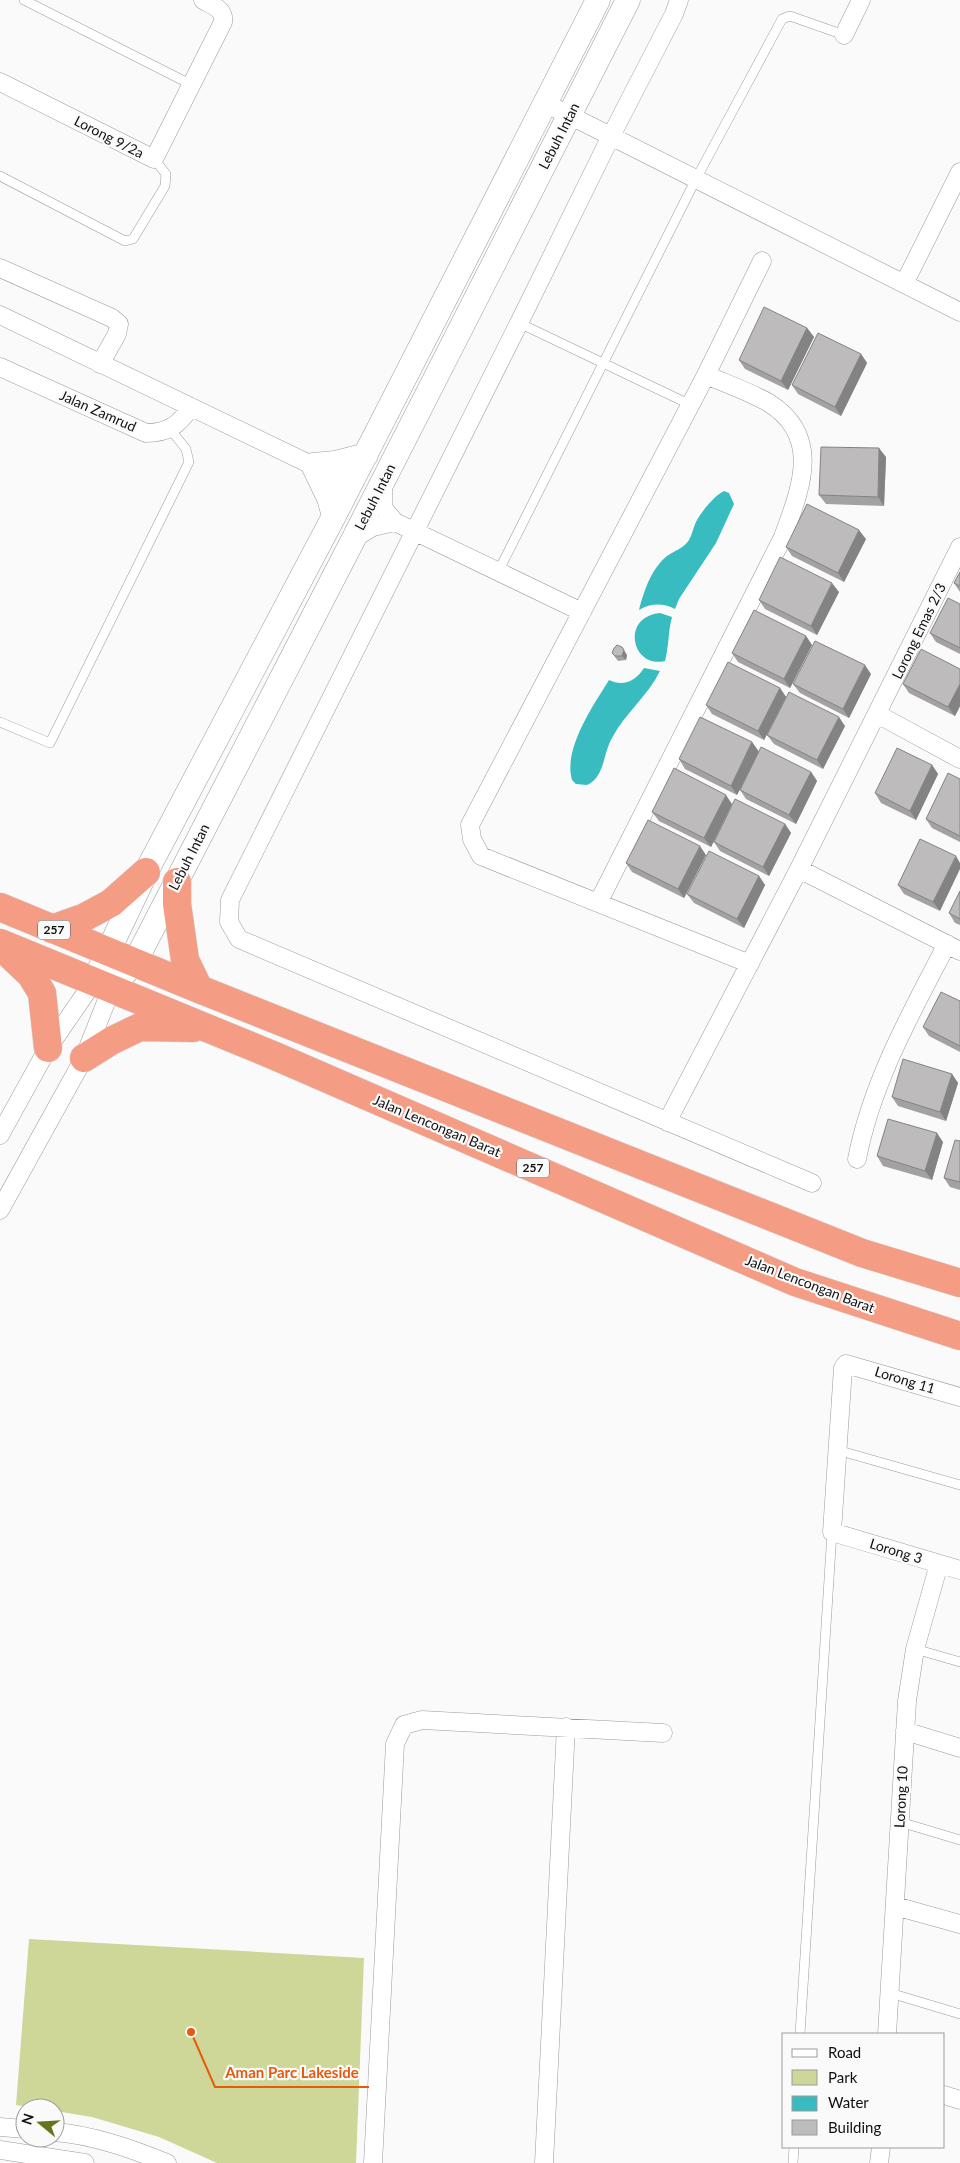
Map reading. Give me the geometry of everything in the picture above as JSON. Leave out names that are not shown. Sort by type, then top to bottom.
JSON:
[{"type":"highway","points":[[52,929],[83,918],[106,907],[146,872]]},
{"type":"highway","points":[[177,882],[177,904],[185,960],[199,989]]},
{"type":"highway","name":"257","points":[[0,907],[199,989],[862,1254],[960,1283]]},
{"type":"highway","points":[[0,944],[31,975],[42,993],[48,1048]]},
{"type":"highway","name":"Jalan Lencongan Barat","points":[[0,944],[212,1029],[795,1282],[960,1336]]},
{"type":"highway","points":[[84,1058],[111,1041],[140,1027],[169,1026],[212,1029]]},
{"type":"main road","name":"Lebuh Intan","points":[[103,984],[108,952],[146,872],[351,484],[598,0]]},
{"type":"main road","name":"Lebuh Intan","points":[[103,984],[135,962],[383,482],[628,0]]},
{"type":"main road","points":[[334,516],[329,498],[313,465],[335,463],[366,455]]},
{"type":"street","name":"Lorong 9/2a","points":[[0,82],[154,159],[223,22],[223,14],[219,8],[203,0]]},
{"type":"street","points":[[679,0],[674,14],[611,136],[520,323],[230,900],[229,922],[238,939],[812,1183]]},
{"type":"street","points":[[844,35],[862,0]]},
{"type":"street","points":[[545,102],[960,312]]},
{"type":"street","points":[[904,284],[960,172]]},
{"type":"street","points":[[750,964],[481,856],[472,839],[470,825],[691,405],[762,261]]},
{"type":"street","points":[[0,268],[112,318],[119,324],[117,334],[100,364]]},
{"type":"street","points":[[0,315],[351,484]]},
{"type":"street","name":"Jalan Zamrud","points":[[0,367],[146,433],[159,433],[170,429]]},
{"type":"street","points":[[598,902],[783,537],[801,488],[803,457],[798,432],[770,404],[706,375]]},
{"type":"street","points":[[170,429],[184,418],[190,407]]},
{"type":"street","points":[[383,482],[383,508],[395,522],[582,612]]},
{"type":"street","points":[[354,538],[373,527],[395,522]]},
{"type":"street","name":"Lorong Emas 2/3","points":[[667,1122],[799,869],[960,548]]},
{"type":"street","points":[[877,714],[960,759]]},
{"type":"street","points":[[799,869],[953,948],[900,1035],[864,1126],[857,1159]]},
{"type":"street","points":[[0,1135],[48,1048],[103,984]]},
{"type":"street","points":[[0,1210],[84,1058],[103,984]]},
{"type":"street","name":"Lorong 11","points":[[837,1450],[843,1368],[846,1364],[960,1396]]},
{"type":"street","points":[[832,1532],[837,1450]]},
{"type":"street","name":"Lorong 3","points":[[832,1532],[960,1570]]},
{"type":"street","name":"Lorong 10","points":[[887,2033],[907,1701],[915,1649],[939,1564]]},
{"type":"street","points":[[373,2163],[395,1744],[404,1725],[422,1720],[663,1733]]},
{"type":"street","points":[[544,2163],[566,1728]]},
{"type":"street","points":[[905,1731],[960,1748]]},
{"type":"street","points":[[895,1906],[960,1924]]},
{"type":"street","points":[[945,2095],[960,2100]]},
{"type":"street","points":[[0,2127],[15,2128]]},
{"type":"street","points":[[65,2133],[73,2133],[143,2153],[167,2163]]},
{"type":"street","points":[[880,2163],[881,2148]]},
{"type":"street","points":[[0,2150],[85,2163]]},
{"type":"lane","points":[[24,0],[192,85]]},
{"type":"lane","points":[[498,572],[696,179],[782,19],[790,16],[844,35]]},
{"type":"lane","points":[[0,176],[125,241],[129,241],[133,239],[165,186],[166,174],[154,159]]},
{"type":"lane","points":[[520,323],[691,405]]},
{"type":"lane","points":[[0,722],[50,743],[190,462],[186,449],[170,429]]},
{"type":"lane","points":[[837,1450],[960,1485]]},
{"type":"lane","points":[[800,2033],[832,1532]]},
{"type":"lane","points":[[915,1649],[960,1662]]},
{"type":"lane","points":[[900,1822],[960,1840]]},
{"type":"lane","points":[[890,1993],[960,2014]]},
{"type":"lane","points":[[793,2163],[794,2148]]},
{"type":"green space","points":[[29,1939],[364,1958],[356,2163],[217,2163],[159,2137],[92,2117],[65,2113],[65,2098],[17,2098]]},
{"type":"water","points":[[724,491],[729,493],[734,504],[716,543],[679,599],[675,609],[657,605],[639,610],[652,574],[661,561],[687,543],[701,514],[712,500]]},
{"type":"water","points":[[660,613],[672,617],[665,661],[654,661],[645,657],[638,650],[635,642],[635,632],[639,623],[647,617]]},
{"type":"water","points":[[644,668],[660,671],[617,729],[597,776],[587,785],[576,784],[572,780],[570,768],[572,755],[581,728],[595,702],[609,680],[624,683],[641,673]]},
{"type":"building","points":[[764,307],[807,328],[781,381],[739,360]]},
{"type":"building","points":[[818,333],[861,354],[835,407],[792,385]]},
{"type":"building","points":[[821,447],[879,448],[878,497],[819,495]]},
{"type":"building","points":[[807,504],[859,530],[838,573],[786,547]]},
{"type":"building","points":[[780,557],[832,583],[811,626],[759,600]]},
{"type":"building","points":[[960,572],[960,586],[954,583]]},
{"type":"building","points":[[948,598],[960,604],[960,648],[930,633]]},
{"type":"building","points":[[754,610],[806,636],[784,679],[732,653]]},
{"type":"building","points":[[815,641],[865,665],[843,709],[793,684]]},
{"type":"building","points":[[617,645],[624,650],[622,656],[615,656],[612,653]]},
{"type":"building","points":[[921,649],[960,669],[960,684],[948,707],[903,684]]},
{"type":"building","points":[[728,662],[780,688],[758,731],[706,705]]},
{"type":"building","points":[[789,692],[839,717],[817,760],[767,735]]},
{"type":"building","points":[[700,717],[752,742],[731,786],[679,759]]},
{"type":"building","points":[[761,747],[811,772],[789,815],[740,790]]},
{"type":"building","points":[[897,748],[932,765],[910,811],[875,793]]},
{"type":"building","points":[[674,768],[726,795],[704,838],[652,812]]},
{"type":"building","points":[[948,773],[960,779],[960,836],[926,819]]},
{"type":"building","points":[[735,799],[785,824],[763,867],[714,842]]},
{"type":"building","points":[[648,820],[700,846],[678,889],[626,863]]},
{"type":"building","points":[[920,839],[956,856],[933,902],[898,885]]},
{"type":"building","points":[[709,851],[759,876],[737,919],[687,894]]},
{"type":"building","points":[[960,891],[960,919],[949,913]]},
{"type":"building","points":[[941,992],[960,1001],[960,1046],[923,1027]]},
{"type":"building","points":[[903,1059],[952,1074],[940,1112],[892,1097]]},
{"type":"building","points":[[888,1119],[937,1133],[925,1171],[877,1156]]},
{"type":"building","points":[[955,1140],[960,1141],[960,1182],[944,1178]]},
{"type":"place","name":"Aman Parc Lakeside","points":[[191,2032]]}]
